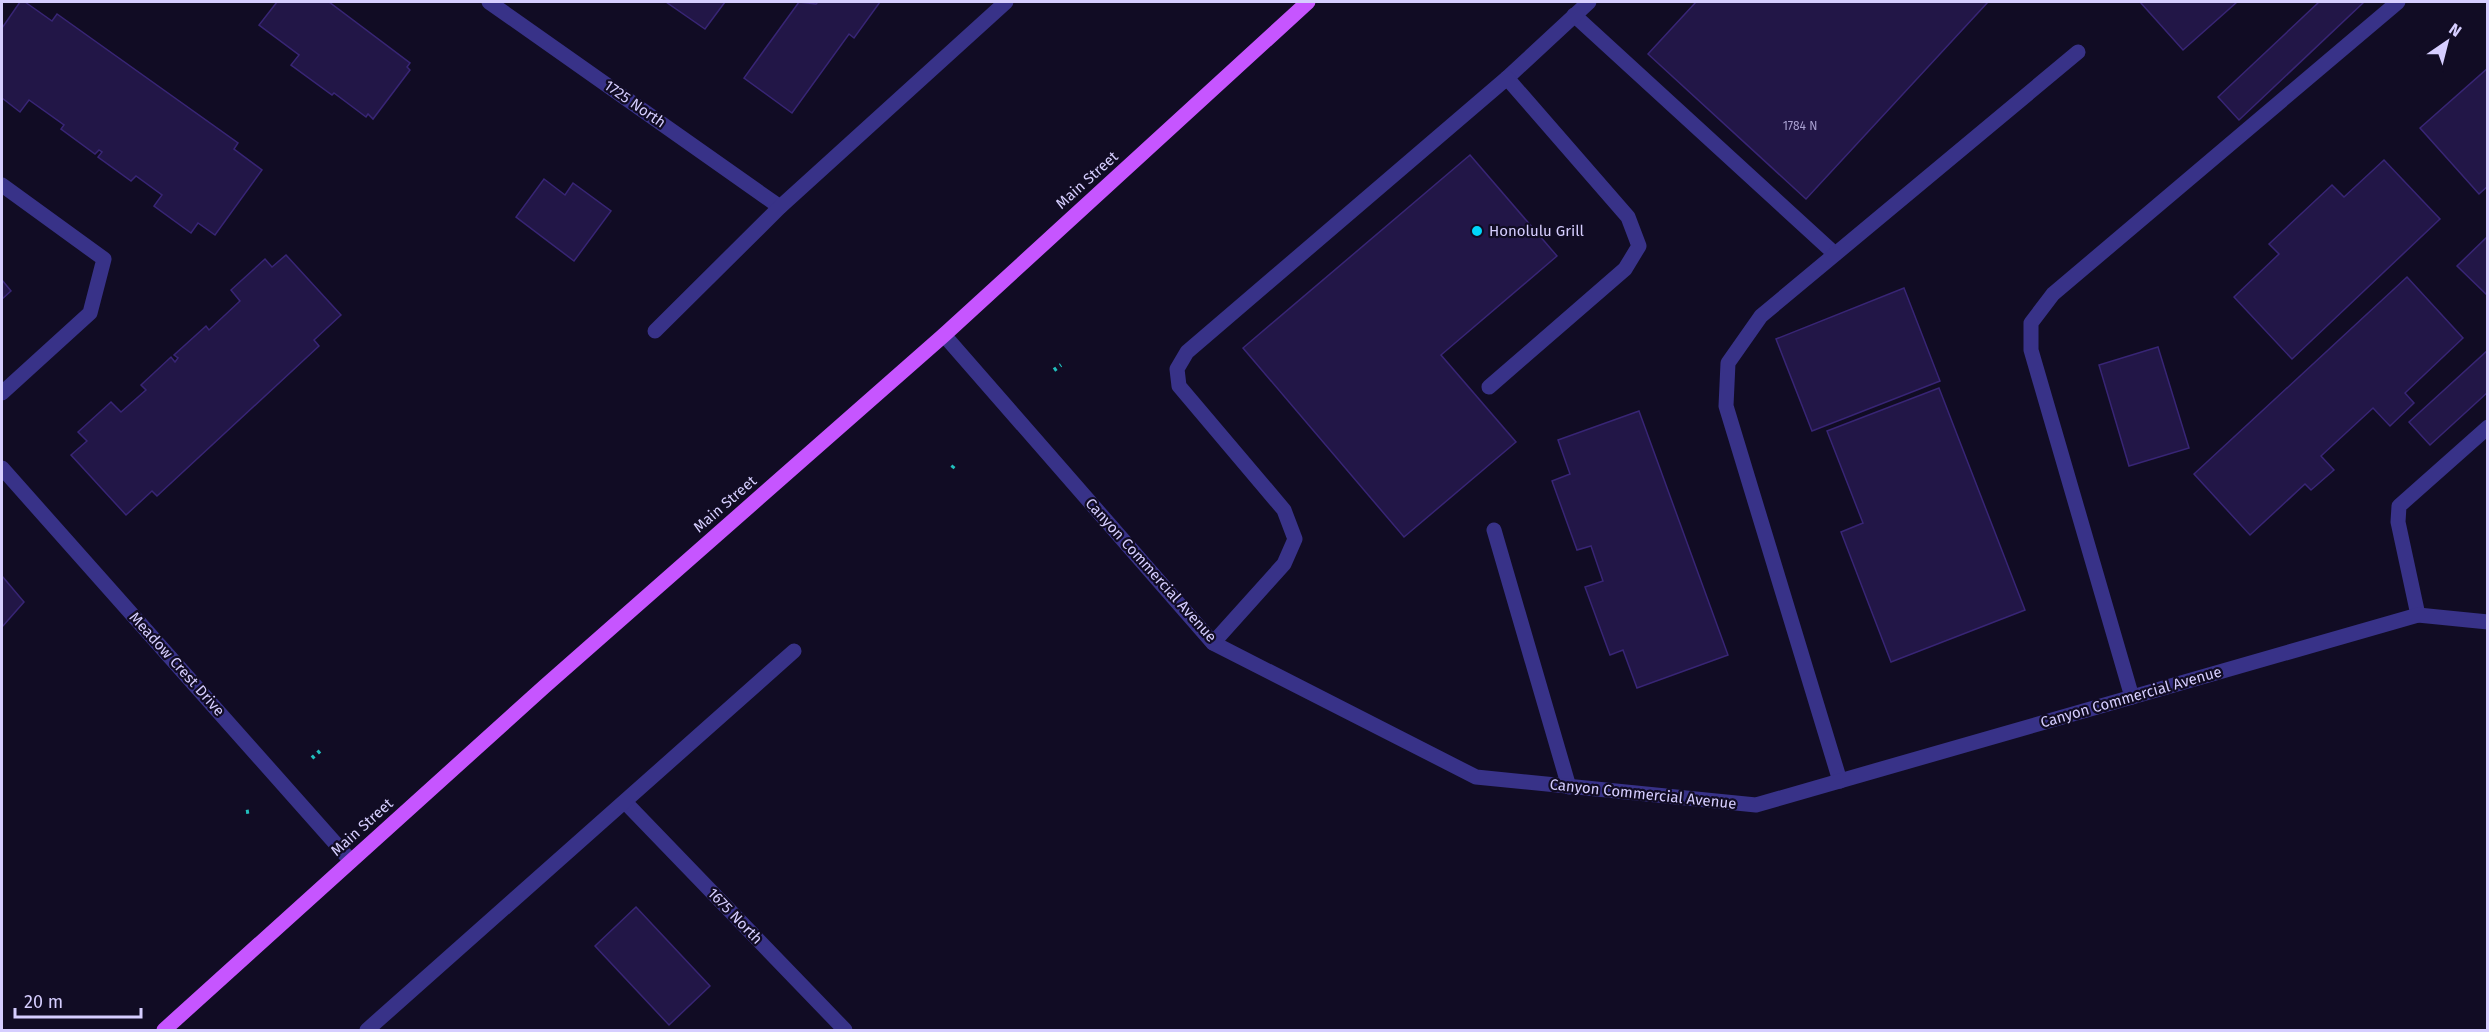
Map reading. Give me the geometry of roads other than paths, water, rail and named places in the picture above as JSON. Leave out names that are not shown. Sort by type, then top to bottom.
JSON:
[{"type":"main road","name":"Main Street","points":[[164,1030],[944,335],[1308,2]]},
{"type":"street","name":"1725 North","points":[[489,2],[780,207]]},
{"type":"street","points":[[655,331],[780,207],[1006,2]]},
{"type":"street","points":[[1212,643],[1284,564],[1295,539],[1284,510],[1179,386],[1177,369],[1187,352],[1507,78],[1589,2]]},
{"type":"street","points":[[2132,697],[2031,350],[2031,323],[2053,294],[2398,2]]},
{"type":"street","points":[[1574,15],[1835,254]]},
{"type":"street","points":[[1840,781],[1726,406],[1728,363],[1761,316],[2078,52]]},
{"type":"street","points":[[1489,387],[1625,269],[1638,246],[1628,217],[1507,78]]},
{"type":"street","points":[[2,185],[104,260],[90,313],[2,393]]},
{"type":"street","name":"Canyon Commercial Avenue","points":[[944,335],[1212,643],[1476,777],[1756,805],[2418,615],[2487,622]]},
{"type":"street","points":[[2418,615],[2398,522],[2399,506],[2486,431]]},
{"type":"street","name":"Meadow Crest Drive","points":[[2,468],[351,861]]},
{"type":"street","points":[[1494,530],[1569,787]]},
{"type":"street","points":[[367,1030],[795,651]]},
{"type":"street","name":"1675 North","points":[[625,802],[845,1030]]},
{"type":"place","name":"Honolulu Grill","points":[[1477,231]]}]
